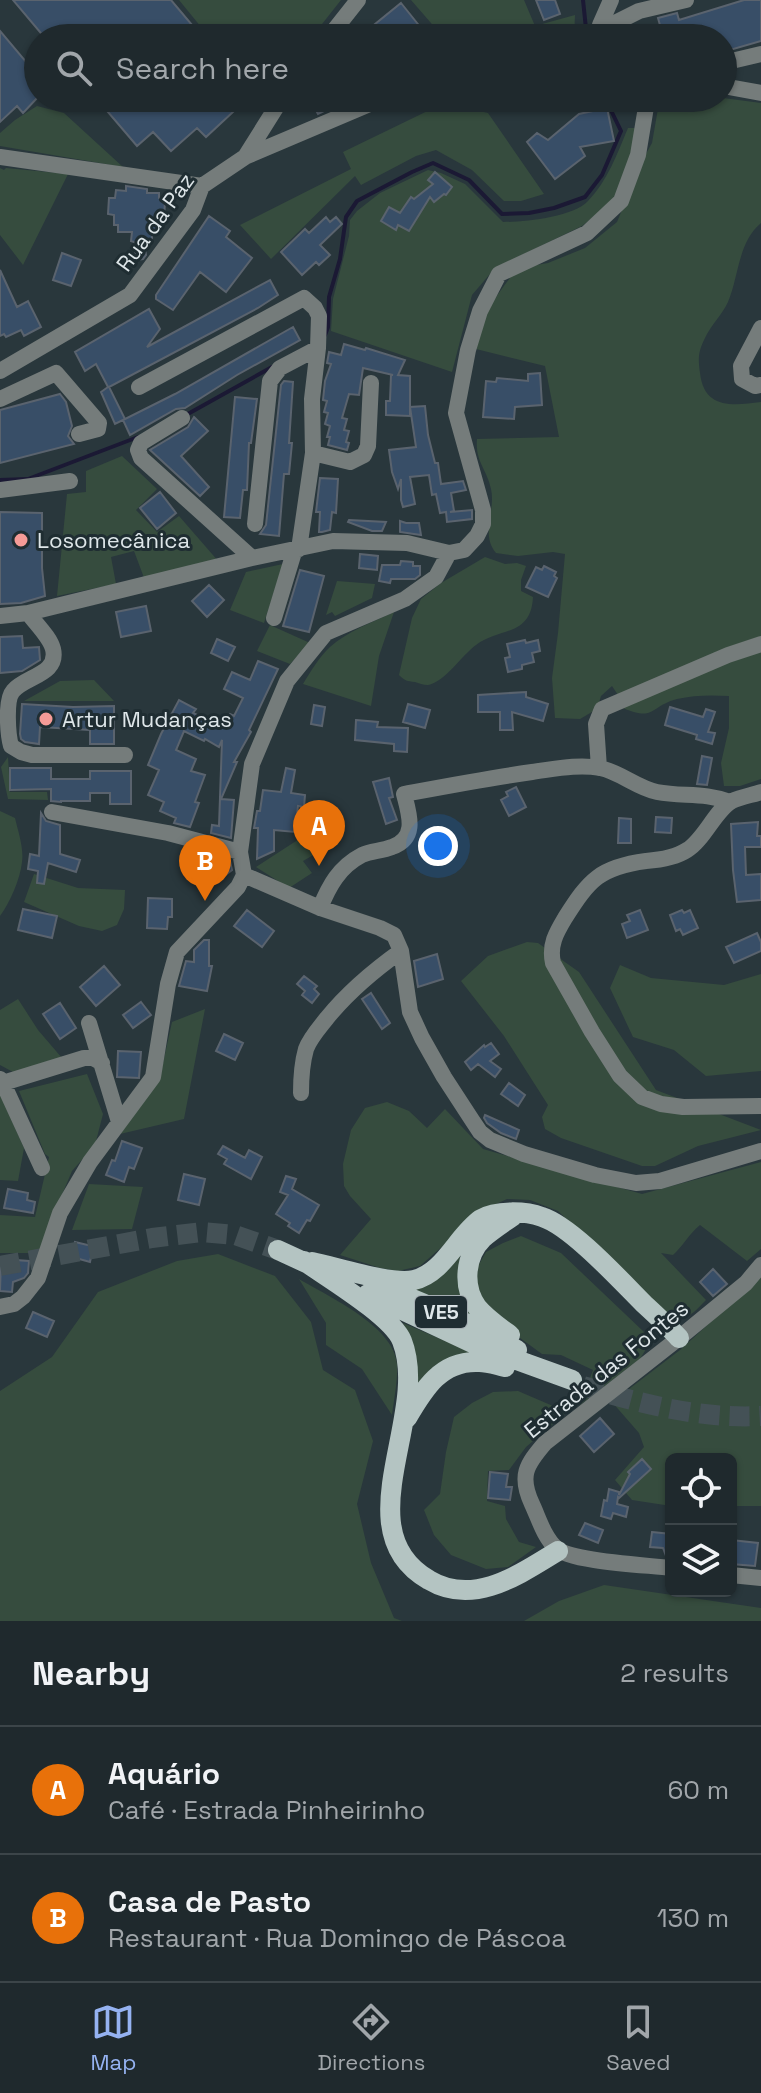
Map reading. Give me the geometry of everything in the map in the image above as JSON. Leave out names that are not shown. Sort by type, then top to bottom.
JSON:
[{"type":"main road","name":"VE5","points":[[518,1213],[483,1238],[474,1250],[468,1265],[470,1292],[484,1315],[578,1383]]},
{"type":"main road","name":"VE5","points":[[304,1261],[391,1280],[410,1281],[428,1276],[482,1219],[518,1213],[543,1217],[570,1234],[679,1338]]},
{"type":"main road","name":"VE5","points":[[278,1250],[483,1348],[578,1383]]},
{"type":"main road","name":"VE5","points":[[304,1261],[386,1319],[400,1337],[409,1368],[405,1421],[389,1515],[398,1549],[412,1568],[442,1587],[477,1590],[499,1584],[558,1551]]},
{"type":"main road","name":"VE5","points":[[405,1421],[436,1376],[449,1367],[465,1362],[482,1362],[578,1383]]},
{"type":"street","points":[[339,24],[358,0]]},
{"type":"street","points":[[600,24],[611,0]]},
{"type":"street","points":[[616,24],[639,11],[686,0]]},
{"type":"street","points":[[737,60],[761,54]]},
{"type":"street","points":[[737,89],[761,93]]},
{"type":"street","name":"Rua da Paz","points":[[0,371],[130,295],[193,210],[202,186],[245,157],[273,112]]},
{"type":"street","points":[[245,157],[351,112]]},
{"type":"street","points":[[0,616],[28,613],[333,541],[407,543],[449,553],[464,550],[483,524],[483,510],[456,413],[468,350],[480,311],[499,274],[587,233],[621,201],[638,155],[645,112]]},
{"type":"street","points":[[0,157],[202,186]]},
{"type":"street","points":[[139,387],[304,298],[315,308],[319,316],[312,399],[313,453],[297,549],[274,618]]},
{"type":"street","points":[[761,328],[741,366],[742,379],[755,386],[761,385]]},
{"type":"street","points":[[255,524],[270,381],[280,368],[318,348]]},
{"type":"street","points":[[0,399],[56,373],[99,423],[98,429],[79,434]]},
{"type":"street","points":[[313,453],[350,462],[364,455],[368,446],[371,383]]},
{"type":"street","points":[[182,418],[141,443],[138,450],[141,458],[252,558]]},
{"type":"street","points":[[0,490],[70,481]]},
{"type":"street","points":[[0,1307],[14,1304],[38,1278],[60,1213],[90,1162],[153,1077],[168,984],[177,952],[238,887],[244,875],[240,852],[252,764],[287,681],[326,633],[405,599],[436,577],[449,553]]},
{"type":"street","points":[[28,613],[52,645],[53,660],[50,667],[10,693],[11,746],[32,755],[125,755]]},
{"type":"street","points":[[599,768],[596,724],[602,709],[761,644]]},
{"type":"street","points":[[320,908],[331,883],[345,866],[363,854],[395,846],[406,839],[411,824],[404,794],[574,766],[599,768],[657,792],[714,796],[730,802]]},
{"type":"street","points":[[761,792],[730,802],[693,846],[683,853],[616,866],[592,880],[553,937],[551,953],[553,963],[592,1032],[620,1076],[642,1097],[683,1107],[761,1106]]},
{"type":"street","points":[[52,812],[168,833],[240,852]]},
{"type":"street","points":[[244,875],[320,908],[394,935],[401,951],[410,1012],[422,1038],[472,1120],[490,1140],[537,1158],[636,1183],[660,1181],[761,1151]]},
{"type":"street","points":[[301,1093],[307,1047],[321,1026],[347,994],[401,951]]},
{"type":"street","points":[[89,1023],[119,1122]]},
{"type":"street","points":[[42,1168],[1,1081],[84,1058],[93,1058],[102,1063]]},
{"type":"street","name":"Estrada das Fontes","points":[[558,1551],[548,1538],[529,1498],[525,1478],[529,1462],[545,1443],[746,1283],[761,1265]]},
{"type":"street","points":[[558,1551],[580,1557],[665,1567]]},
{"type":"street","points":[[737,1576],[761,1578]]},
{"type":"green space","points":[[179,0],[341,0],[322,24],[199,24]]},
{"type":"green space","points":[[411,0],[524,0],[534,24],[432,24]]},
{"type":"green space","points":[[575,15],[575,24],[542,24]]},
{"type":"green space","points":[[737,100],[761,103],[761,223],[748,240],[728,302],[705,338],[699,359],[703,385],[713,399],[730,404],[761,402],[761,779],[740,786],[724,786],[721,763],[729,728],[729,696],[683,698],[641,713],[623,708],[612,686],[601,696],[597,709],[580,719],[555,718],[552,678],[565,554],[553,552],[518,556],[496,553],[489,538],[492,497],[479,460],[477,439],[559,437],[545,366],[476,349],[485,316],[518,268],[548,263],[585,248],[617,222],[652,143],[657,112],[737,112]]},
{"type":"green space","points":[[28,112],[64,113],[123,167],[0,146],[0,133]]},
{"type":"green space","points":[[425,112],[484,112],[488,113],[544,194],[521,201],[504,201],[472,170],[436,150],[416,156],[361,185],[355,176],[271,259],[240,225],[351,169],[343,152]]},
{"type":"green space","points":[[628,128],[635,128],[632,156],[614,198],[582,226],[495,268],[472,295],[452,372],[331,331],[333,299],[350,220],[380,193],[428,170],[465,184],[503,222],[560,215],[581,206],[595,193]]},
{"type":"green space","points":[[0,168],[68,174],[23,265],[0,235]]},
{"type":"green space","points":[[122,456],[157,489],[136,510],[157,532],[179,516],[219,562],[146,583],[134,551],[111,557],[116,584],[57,596],[67,494],[86,492],[86,471]]},
{"type":"green space","points":[[485,557],[505,564],[526,566],[521,591],[533,597],[527,619],[513,629],[476,645],[434,683],[424,685],[403,678],[399,675],[412,618],[421,599],[441,583]]},
{"type":"green space","points":[[283,564],[264,623],[230,610],[246,572]]},
{"type":"green space","points":[[337,581],[375,584],[372,598],[335,616],[332,612],[326,615]]},
{"type":"green space","points":[[394,612],[379,656],[371,706],[303,684],[322,655],[337,641]]},
{"type":"green space","points":[[270,625],[310,643],[290,664],[257,651]]},
{"type":"green space","points":[[94,680],[114,701],[24,701],[60,681]]},
{"type":"green space","points":[[8,757],[10,792],[47,792],[48,800],[8,799],[1,767]]},
{"type":"green space","points":[[0,811],[15,818],[22,857],[17,883],[0,916]]},
{"type":"green space","points":[[313,830],[322,850],[303,861],[312,873],[289,888],[256,867]]},
{"type":"green space","points":[[34,874],[78,888],[125,890],[124,909],[117,925],[102,931],[79,926],[24,902]]},
{"type":"green space","points":[[527,942],[538,943],[579,972],[656,1090],[761,1130],[698,1146],[655,1166],[642,1166],[561,1138],[545,1129],[542,1117],[548,1105],[504,1036],[461,981],[488,956]]},
{"type":"green space","points":[[620,965],[651,978],[724,985],[761,974],[761,1071],[706,1076],[674,1050],[633,1037],[610,988]]},
{"type":"green space","points":[[18,999],[38,1030],[62,1058],[13,1072],[0,1065],[0,1010]]},
{"type":"green space","points":[[205,1009],[184,1119],[120,1134],[160,1077],[172,1022]]},
{"type":"green space","points":[[87,1074],[103,1114],[95,1145],[72,1171],[41,1253],[0,1253],[0,1215],[35,1217],[49,1157],[45,1154],[19,1091]]},
{"type":"green space","points":[[0,1094],[24,1148],[18,1181],[0,1180]]},
{"type":"green space","points":[[387,1102],[409,1111],[427,1128],[445,1109],[483,1149],[642,1194],[761,1162],[761,1249],[747,1261],[700,1225],[673,1255],[661,1253],[706,1300],[695,1311],[681,1317],[661,1309],[558,1211],[530,1200],[507,1199],[485,1209],[420,1266],[398,1271],[340,1255],[371,1219],[344,1186],[343,1164],[351,1130],[365,1108]]},
{"type":"green space","points":[[89,1184],[143,1187],[132,1229],[72,1230]]},
{"type":"green space","points":[[521,1236],[561,1253],[644,1332],[646,1349],[640,1359],[580,1405],[593,1370],[561,1355],[542,1354],[491,1317],[478,1301],[478,1266],[486,1252]]},
{"type":"green space","points":[[460,1251],[462,1294],[478,1323],[406,1292]]},
{"type":"green space","points":[[218,1254],[275,1276],[311,1322],[323,1370],[355,1390],[373,1441],[357,1504],[371,1563],[394,1618],[402,1621],[0,1621],[0,1391],[52,1357],[98,1292],[177,1261]]},
{"type":"green space","points":[[761,1276],[761,1506],[737,1506],[737,1453],[665,1453],[665,1505],[632,1500],[615,1480],[644,1447],[639,1433],[612,1402],[680,1350]]},
{"type":"green space","points":[[299,1279],[358,1314],[385,1337],[397,1364],[392,1415],[362,1369],[326,1345],[326,1323]]},
{"type":"green space","points":[[403,1323],[476,1354],[441,1362],[429,1371],[416,1388],[414,1354]]},
{"type":"green space","points":[[518,1391],[567,1412],[526,1447],[509,1470],[488,1471],[487,1501],[505,1506],[506,1519],[519,1542],[536,1547],[508,1567],[486,1569],[451,1555],[434,1535],[424,1510],[440,1494],[454,1417],[493,1392]]},
{"type":"green space","points":[[604,1585],[665,1594],[665,1597],[761,1608],[761,1621],[524,1621],[559,1601]]},
{"type":"building","points":[[13,0],[171,0],[191,24],[33,24]]},
{"type":"building","points":[[536,0],[555,0],[560,14],[544,20]]},
{"type":"building","points":[[744,0],[761,0],[761,41],[737,48],[737,24],[660,24],[658,18],[677,13],[679,20]]},
{"type":"building","points":[[401,3],[418,24],[375,24]]},
{"type":"building","points":[[0,31],[24,59],[24,112],[17,106],[0,122]]},
{"type":"building","points":[[108,112],[233,112],[206,137],[197,128],[171,151],[153,132],[137,146]]},
{"type":"building","points":[[608,112],[614,141],[580,147],[585,156],[555,179],[527,142],[537,133],[548,140],[579,114]]},
{"type":"building","points":[[435,172],[452,187],[434,202],[430,197],[409,231],[398,225],[396,230],[381,221],[389,207],[400,213],[411,197],[414,199],[433,184],[428,180]]},
{"type":"building","points":[[126,186],[147,189],[147,193],[159,193],[159,198],[165,199],[164,223],[157,223],[157,231],[152,231],[152,242],[144,242],[146,255],[143,259],[136,260],[132,232],[118,232],[114,215],[108,214],[109,198],[115,198],[116,190],[126,191]]},
{"type":"building","points":[[209,216],[230,231],[226,237],[252,258],[226,292],[200,272],[173,310],[156,299],[156,295]]},
{"type":"building","points":[[326,217],[330,222],[336,217],[342,224],[320,245],[330,255],[319,265],[316,262],[302,275],[281,252],[305,229],[309,233]]},
{"type":"building","points":[[62,253],[81,260],[71,286],[53,280]]},
{"type":"building","points":[[0,270],[17,307],[28,301],[41,327],[24,336],[21,330],[6,337],[4,334],[0,336]]},
{"type":"building","points":[[270,280],[278,295],[109,387],[125,419],[115,424],[101,392],[108,387],[96,364],[85,371],[75,352],[149,309],[160,329],[147,347]]},
{"type":"building","points":[[293,327],[300,340],[185,408],[176,409],[130,435],[123,420]]},
{"type":"building","points":[[344,344],[405,360],[398,375],[410,376],[410,416],[386,415],[386,401],[390,401],[393,375],[363,368],[359,395],[349,394],[342,418],[347,419],[344,430],[349,431],[347,450],[328,445],[330,426],[325,424],[327,401],[323,400],[331,364],[327,363],[329,352],[341,355]]},
{"type":"building","points":[[540,373],[542,405],[515,407],[514,419],[483,417],[486,381],[496,382],[497,378],[528,381],[528,374]]},
{"type":"building","points":[[284,381],[293,382],[289,443],[292,443],[289,474],[284,474],[279,536],[260,534],[266,525],[281,385]]},
{"type":"building","points":[[60,394],[66,402],[72,426],[68,436],[74,444],[0,463],[0,410]]},
{"type":"building","points":[[235,397],[257,399],[249,443],[247,490],[243,490],[240,518],[224,517]]},
{"type":"building","points":[[425,406],[428,435],[435,463],[438,463],[441,484],[463,481],[466,490],[451,493],[454,511],[450,512],[472,510],[472,519],[447,522],[446,512],[440,513],[436,494],[432,495],[429,475],[410,477],[415,504],[403,507],[401,479],[398,489],[389,450],[416,447],[410,407]]},
{"type":"building","points":[[194,417],[208,431],[181,456],[209,487],[200,496],[150,450],[188,427]]},
{"type":"building","points":[[320,478],[338,479],[336,513],[332,512],[330,530],[322,532],[319,532],[320,512],[316,512]]},
{"type":"building","points":[[160,492],[176,513],[157,529],[140,508]]},
{"type":"building","name":"Losomecânica","points":[[0,512],[42,513],[45,596],[21,603],[0,604]]},
{"type":"building","points":[[349,520],[386,522],[382,531],[372,531]]},
{"type":"building","points":[[400,521],[419,523],[421,535],[400,532]]},
{"type":"building","points":[[360,554],[378,556],[377,570],[359,568]]},
{"type":"building","points":[[401,561],[420,566],[420,575],[415,579],[391,579],[390,583],[379,581],[382,565],[400,565]]},
{"type":"building","points":[[544,566],[556,572],[554,576],[557,578],[548,597],[526,587],[536,567],[542,570]]},
{"type":"building","points":[[300,570],[324,576],[309,632],[283,626]]},
{"type":"building","points":[[209,585],[224,600],[207,617],[192,601]]},
{"type":"building","points":[[146,606],[151,631],[121,637],[116,612]]},
{"type":"building","points":[[22,636],[23,648],[39,647],[40,660],[22,671],[0,673],[0,637]]},
{"type":"building","points":[[217,639],[235,647],[228,661],[211,653]]},
{"type":"building","points":[[525,640],[526,643],[538,640],[540,651],[532,653],[534,662],[508,672],[505,658],[510,657],[507,644]]},
{"type":"building","points":[[258,661],[278,669],[249,730],[251,732],[234,762],[237,762],[221,799],[234,800],[231,838],[211,833],[212,825],[219,826],[222,740],[219,747],[184,731],[176,750],[196,759],[191,771],[205,775],[190,827],[174,823],[176,818],[160,811],[164,802],[148,795],[159,770],[148,765],[161,734],[179,700],[196,709],[193,713],[222,727],[230,714],[234,716],[243,698],[224,689],[232,672],[250,680]]},
{"type":"building","points":[[526,692],[526,697],[548,704],[543,721],[512,712],[513,730],[500,730],[500,712],[478,712],[478,695]]},
{"type":"building","points":[[22,704],[114,706],[114,744],[90,744],[90,730],[40,727],[39,744],[25,742],[20,734]]},
{"type":"building","points":[[408,704],[430,710],[425,728],[403,722]]},
{"type":"building","points":[[314,705],[325,707],[322,726],[311,724]]},
{"type":"building","points":[[670,707],[703,717],[706,709],[715,712],[708,732],[715,733],[712,744],[696,739],[697,735],[665,725]]},
{"type":"building","points":[[356,720],[378,722],[377,727],[408,728],[407,752],[394,751],[394,744],[355,740]]},
{"type":"building","points":[[702,756],[712,758],[707,785],[697,784]]},
{"type":"building","points":[[10,768],[51,768],[51,779],[90,779],[90,771],[131,771],[131,804],[110,804],[110,793],[90,793],[90,801],[61,802],[51,801],[51,789],[10,790]]},
{"type":"building","points":[[286,768],[295,770],[291,793],[305,795],[304,807],[298,806],[295,832],[274,830],[274,851],[257,859],[258,828],[254,828],[263,790],[281,792]]},
{"type":"building","points":[[389,778],[393,797],[389,798],[397,820],[386,824],[373,782]]},
{"type":"building","points":[[516,787],[526,807],[509,816],[501,800],[508,796],[506,792]]},
{"type":"building","points":[[41,813],[46,821],[60,825],[60,854],[80,860],[76,872],[48,863],[44,884],[37,883],[38,871],[28,869],[30,854],[39,856]]},
{"type":"building","points":[[656,817],[672,818],[671,833],[655,832]]},
{"type":"building","points":[[619,818],[631,819],[631,843],[618,843]]},
{"type":"building","points":[[758,822],[757,836],[761,836],[761,847],[745,847],[746,875],[761,874],[761,900],[737,902],[731,824]]},
{"type":"building","points":[[209,855],[230,861],[232,870],[213,884],[197,864]]},
{"type":"building","points":[[148,898],[172,899],[172,917],[168,917],[167,929],[147,928]]},
{"type":"building","points":[[23,909],[57,916],[52,938],[18,930]]},
{"type":"building","points":[[247,910],[274,931],[262,947],[234,926]]},
{"type":"building","points":[[640,910],[648,930],[627,938],[622,924],[630,921],[627,915]]},
{"type":"building","points":[[682,910],[684,913],[690,910],[698,928],[683,935],[680,929],[676,931],[670,915]]},
{"type":"building","points":[[757,933],[761,951],[734,963],[726,947]]},
{"type":"building","points":[[204,940],[209,940],[209,966],[212,966],[207,991],[179,986],[186,961],[194,962],[194,950]]},
{"type":"building","points":[[437,954],[443,979],[418,987],[414,961]]},
{"type":"building","points":[[104,966],[120,985],[96,1006],[80,987]]},
{"type":"building","points":[[304,976],[317,986],[314,989],[319,994],[312,1003],[302,995],[305,991],[297,984]]},
{"type":"building","points":[[371,993],[390,1023],[382,1029],[362,999]]},
{"type":"building","points":[[141,1002],[151,1015],[133,1028],[123,1015]]},
{"type":"building","points":[[60,1003],[76,1028],[60,1039],[43,1014]]},
{"type":"building","points":[[224,1034],[243,1043],[235,1060],[216,1051]]},
{"type":"building","points":[[491,1043],[499,1054],[490,1061],[501,1069],[495,1077],[478,1064],[471,1070],[465,1062],[484,1045]]},
{"type":"building","points":[[118,1051],[141,1052],[139,1078],[117,1077]]},
{"type":"building","points":[[509,1083],[525,1095],[518,1106],[501,1094]]},
{"type":"building","points":[[485,1115],[519,1130],[516,1139],[487,1123]]},
{"type":"building","points":[[122,1141],[142,1148],[134,1169],[129,1167],[124,1182],[106,1175]]},
{"type":"building","points":[[223,1146],[245,1158],[249,1150],[262,1157],[251,1179],[224,1164],[227,1159],[218,1154]]},
{"type":"building","points":[[184,1174],[205,1179],[199,1205],[178,1200]]},
{"type":"building","points":[[286,1176],[296,1179],[292,1189],[319,1205],[299,1233],[276,1214],[288,1195],[280,1192]]},
{"type":"building","points":[[8,1189],[28,1193],[27,1200],[35,1202],[33,1213],[4,1208]]},
{"type":"building","points":[[75,1242],[96,1247],[90,1262],[72,1257]]},
{"type":"building","points":[[1,1259],[29,1261],[28,1273],[13,1282],[12,1292],[0,1291]]},
{"type":"building","points":[[713,1269],[727,1284],[713,1296],[700,1282]]},
{"type":"building","points":[[33,1312],[54,1321],[47,1337],[26,1328]]},
{"type":"building","points":[[600,1418],[614,1434],[594,1452],[580,1436]]},
{"type":"building","points":[[642,1459],[651,1469],[618,1497],[617,1504],[628,1507],[626,1517],[613,1513],[611,1519],[601,1516],[609,1489],[619,1492],[619,1495],[630,1474],[628,1472]]},
{"type":"building","points":[[490,1472],[508,1474],[506,1487],[512,1487],[510,1500],[488,1498]]},
{"type":"building","points":[[585,1523],[603,1530],[598,1543],[579,1535]]},
{"type":"building","points":[[652,1532],[665,1533],[665,1553],[663,1548],[650,1547]]},
{"type":"building","points":[[737,1541],[758,1543],[755,1566],[737,1564]]},
{"type":"waterway","points":[[583,0],[586,24]]},
{"type":"waterway","points":[[325,335],[329,297],[340,259],[346,217],[357,201],[433,163],[469,180],[502,214],[554,208],[585,197],[602,175],[621,131],[612,112]]},
{"type":"waterway","points":[[186,415],[272,367]]},
{"type":"waterway","points":[[0,480],[28,479],[138,437]]},
{"type":"tunnel","points":[[0,1266],[202,1232],[235,1235],[278,1250]]},
{"type":"tunnel","points":[[583,1386],[671,1409],[716,1415],[761,1416]]},
{"type":"place","name":"Losomecânica","points":[[21,540]]},
{"type":"place","name":"Artur Mudanças","points":[[46,719]]},
{"type":"place","name":"Aquário","points":[[319,866]]},
{"type":"place","name":"Casa de Pasto","points":[[205,901]]}]
